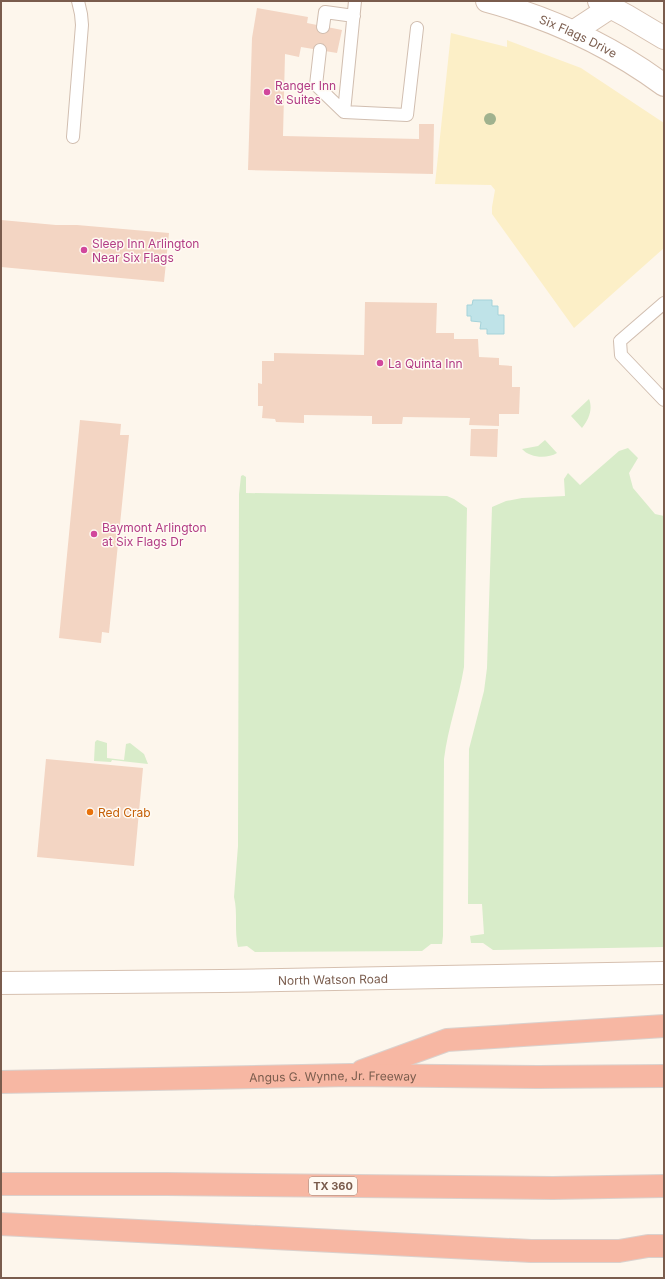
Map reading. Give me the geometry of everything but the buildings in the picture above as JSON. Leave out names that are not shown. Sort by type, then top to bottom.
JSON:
[{"type":"highway","points":[[350,1075],[447,1040],[664,1026]]},
{"type":"highway","name":"Angus G. Wynne, Jr. Freeway","points":[[1,1082],[350,1075],[538,1077],[664,1076]]},
{"type":"highway","name":"TX 360","points":[[1,1184],[168,1184],[553,1188],[664,1186]]},
{"type":"highway","points":[[1,1224],[531,1251],[619,1251],[648,1246],[664,1246]]},
{"type":"highway","points":[[619,1251],[646,1259],[664,1260]]},
{"type":"main road","name":"Six Flags Drive","points":[[487,1],[548,21],[573,32],[633,64],[664,85]]},
{"type":"main road","points":[[573,32],[605,4],[664,38]]},
{"type":"main road","name":"North Watson Road","points":[[1,983],[664,973]]},
{"type":"lane","points":[[73,137],[82,31],[81,14],[78,1]]},
{"type":"lane","points":[[344,112],[355,1]]},
{"type":"lane","points":[[323,27],[326,12],[354,16]]},
{"type":"lane","points":[[320,50],[316,85],[344,112],[407,115],[417,28]]},
{"type":"lane","points":[[664,303],[620,341],[621,355],[664,400]]},
{"type":"green space","points":[[589,399],[591,406],[590,414],[582,428],[571,416]]},
{"type":"green space","points":[[545,440],[557,453],[539,457],[529,454],[522,449],[538,446]]},
{"type":"green space","points":[[628,448],[638,458],[629,473],[633,488],[655,514],[664,516],[664,947],[493,950],[483,943],[471,943],[470,936],[484,934],[482,904],[468,904],[469,749],[484,691],[487,668],[492,507],[506,501],[522,498],[565,496],[564,479],[568,473],[580,485],[619,451]]},
{"type":"green space","points":[[243,475],[246,477],[246,493],[447,496],[467,508],[464,667],[444,759],[442,944],[431,944],[422,951],[255,952],[247,946],[238,947],[234,897],[238,846],[239,494],[241,476]]},
{"type":"green space","points":[[97,740],[107,743],[107,758],[124,760],[126,744],[130,743],[144,754],[148,764],[112,760],[111,762],[94,761],[95,742]]},
{"type":"sand","points":[[451,33],[507,47],[507,40],[581,68],[664,123],[664,248],[574,328],[492,214],[495,190],[491,185],[435,184]]},
{"type":"water","points":[[473,300],[492,300],[492,306],[498,306],[498,315],[504,315],[504,334],[487,334],[487,329],[480,329],[481,322],[471,321],[471,316],[467,316],[467,305],[472,305]]},
{"type":"place","name":"Ranger Inn & Suites","points":[[267,92]]},
{"type":"place","name":"Sleep Inn Arlington Near Six Flags","points":[[84,250]]},
{"type":"place","name":"La Quinta Inn","points":[[380,363]]},
{"type":"place","name":"Baymont Arlington at Six Flags Dr","points":[[94,534]]},
{"type":"place","name":"Red Crab","points":[[90,812]]}]
